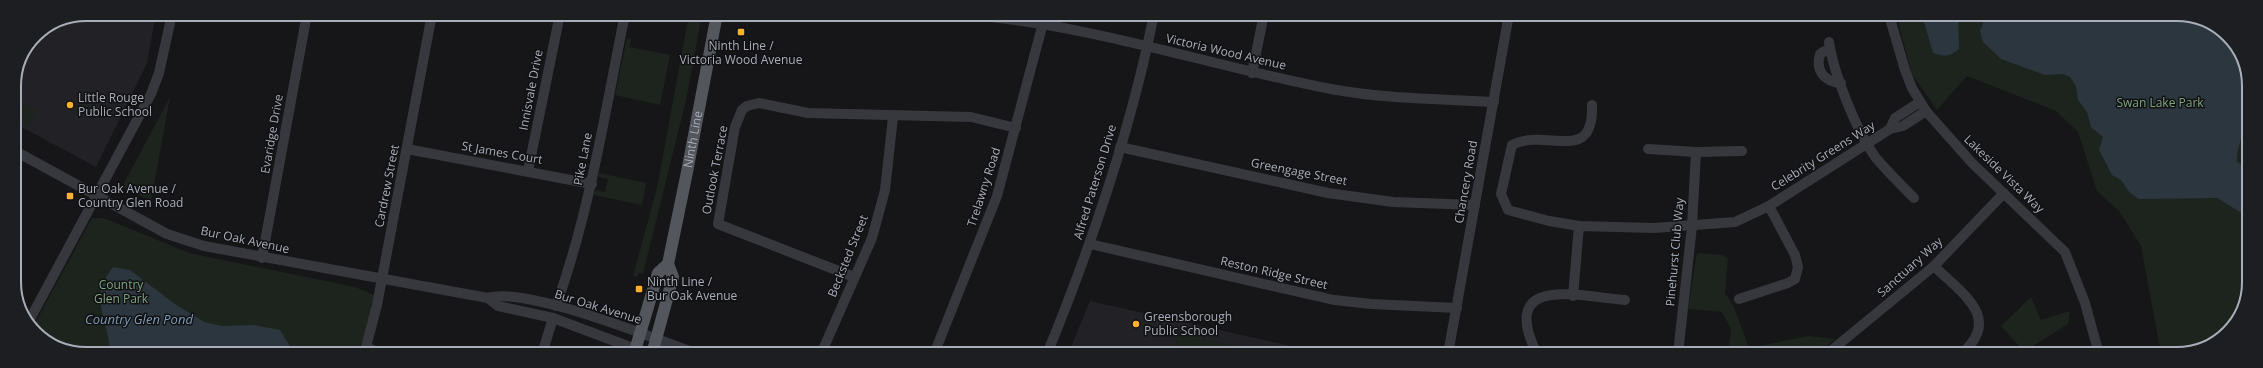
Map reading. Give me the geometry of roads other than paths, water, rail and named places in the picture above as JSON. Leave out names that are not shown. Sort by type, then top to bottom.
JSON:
[{"type":"main road","name":"Ninth Line","points":[[654,347],[673,277],[668,264],[688,172],[715,21]]},
{"type":"main road","name":"Ninth Line","points":[[636,347],[658,273],[668,264]]},
{"type":"street","points":[[31,317],[151,94],[159,73],[170,21]]},
{"type":"street","name":"Evaridge Drive","points":[[262,258],[306,21]]},
{"type":"street","name":"Cardrew Street","points":[[365,347],[382,280],[431,21]]},
{"type":"street","name":"Innisvale Drive","points":[[528,171],[559,21]]},
{"type":"street","name":"Pike Lane","points":[[556,306],[571,263],[592,184],[623,21]]},
{"type":"street","name":"Victoria Wood Avenue","points":[[1028,21],[1043,23],[1252,73],[1371,96],[1494,102]]},
{"type":"street","name":"Alfred Paterson Drive","points":[[1050,347],[1090,244],[1120,148],[1147,48],[1153,21]]},
{"type":"street","points":[[1252,73],[1263,21]]},
{"type":"street","name":"Chancery Road","points":[[1449,347],[1508,21]]},
{"type":"street","name":"Lakeside Vista Way","points":[[1890,21],[1905,70],[1920,102],[1926,111],[1951,141],[2065,252],[2085,303],[2097,347]]},
{"type":"street","name":"Trelawny Road","points":[[937,347],[997,196],[1043,23]]},
{"type":"street","points":[[1841,83],[1829,81],[1818,69],[1820,54],[1829,45],[1841,83],[1867,143],[1886,170],[1914,198]]},
{"type":"street","name":"Celebrity Greens Way","points":[[1890,129],[1895,118],[1920,102]]},
{"type":"street","name":"Outlook Terrace","points":[[854,277],[718,224],[735,127],[742,110],[747,106],[759,103],[808,113],[893,117],[971,117],[1016,128]]},
{"type":"street","points":[[1573,296],[1579,226],[1549,221],[1508,210],[1500,194],[1512,145],[1530,138],[1551,141],[1580,140],[1587,134],[1592,122],[1592,105]]},
{"type":"street","name":"Celebrity Greens Way","points":[[1579,226],[1654,228],[1735,222],[1769,206],[1890,129],[1903,126],[1926,111]]},
{"type":"street","name":"Becksted Street","points":[[824,347],[872,238],[884,196],[893,117]]},
{"type":"street","name":"Greengage Street","points":[[1120,148],[1328,193],[1393,202],[1475,205]]},
{"type":"street","name":"St James Court","points":[[407,149],[592,184]]},
{"type":"street","points":[[1648,149],[1696,152],[1742,151]]},
{"type":"street","name":"Pinehurst Club Way","points":[[1679,347],[1692,226],[1696,152]]},
{"type":"street","name":"Bur Oak Avenue","points":[[21,155],[167,234],[204,246],[382,280],[488,298],[498,295],[556,306],[678,347]]},
{"type":"street","name":"Sanctuary Way","points":[[1836,347],[1934,266],[2004,193]]},
{"type":"street","points":[[1739,299],[1788,283],[1795,279],[1798,267],[1795,255],[1769,206]]},
{"type":"street","name":"Reston Ridge Street","points":[[1090,244],[1334,300],[1371,304],[1457,308]]},
{"type":"street","points":[[1934,266],[1979,312],[1980,323],[1975,336],[1967,347]]},
{"type":"street","points":[[1534,347],[1526,327],[1527,312],[1531,302],[1545,295],[1625,300]]},
{"type":"street","name":"Bur Oak Avenue","points":[[488,298],[498,306],[553,318],[625,347]]},
{"type":"street","points":[[544,347],[553,318]]},
{"type":"water","points":[[1924,21],[1958,21],[1959,49],[1947,56],[1933,53]]},
{"type":"water","points":[[1984,21],[2177,21],[2198,24],[2213,32],[2229,47],[2239,65],[2241,73],[2242,135],[2237,162],[2242,164],[2242,213],[2217,198],[2139,199],[2130,193],[2121,180],[2112,175],[2099,150],[2103,137],[2091,127],[2087,112],[2078,100],[2076,86],[2070,77],[2063,74],[2045,75],[2001,59],[1983,42],[1980,31]]},
{"type":"water","name":"Country Glen Pond","points":[[113,267],[130,270],[175,304],[204,322],[222,326],[254,325],[280,330],[290,347],[110,347],[100,298],[106,278]]},
{"type":"place","name":"Ninth Line / Victoria Wood Avenue","points":[[741,32]]},
{"type":"place","name":"Little Rouge Public School","points":[[70,105]]},
{"type":"place","name":"Bur Oak Avenue / Country Glen Road","points":[[70,196]]},
{"type":"place","name":"Ninth Line / Bur Oak Avenue","points":[[639,289]]},
{"type":"place","name":"Greensborough Public School","points":[[1136,324]]},
{"type":"park label","name":"Swan Lake Park","points":[[2160,103]]},
{"type":"park label","name":"Country Glen Park","points":[[121,292]]}]
